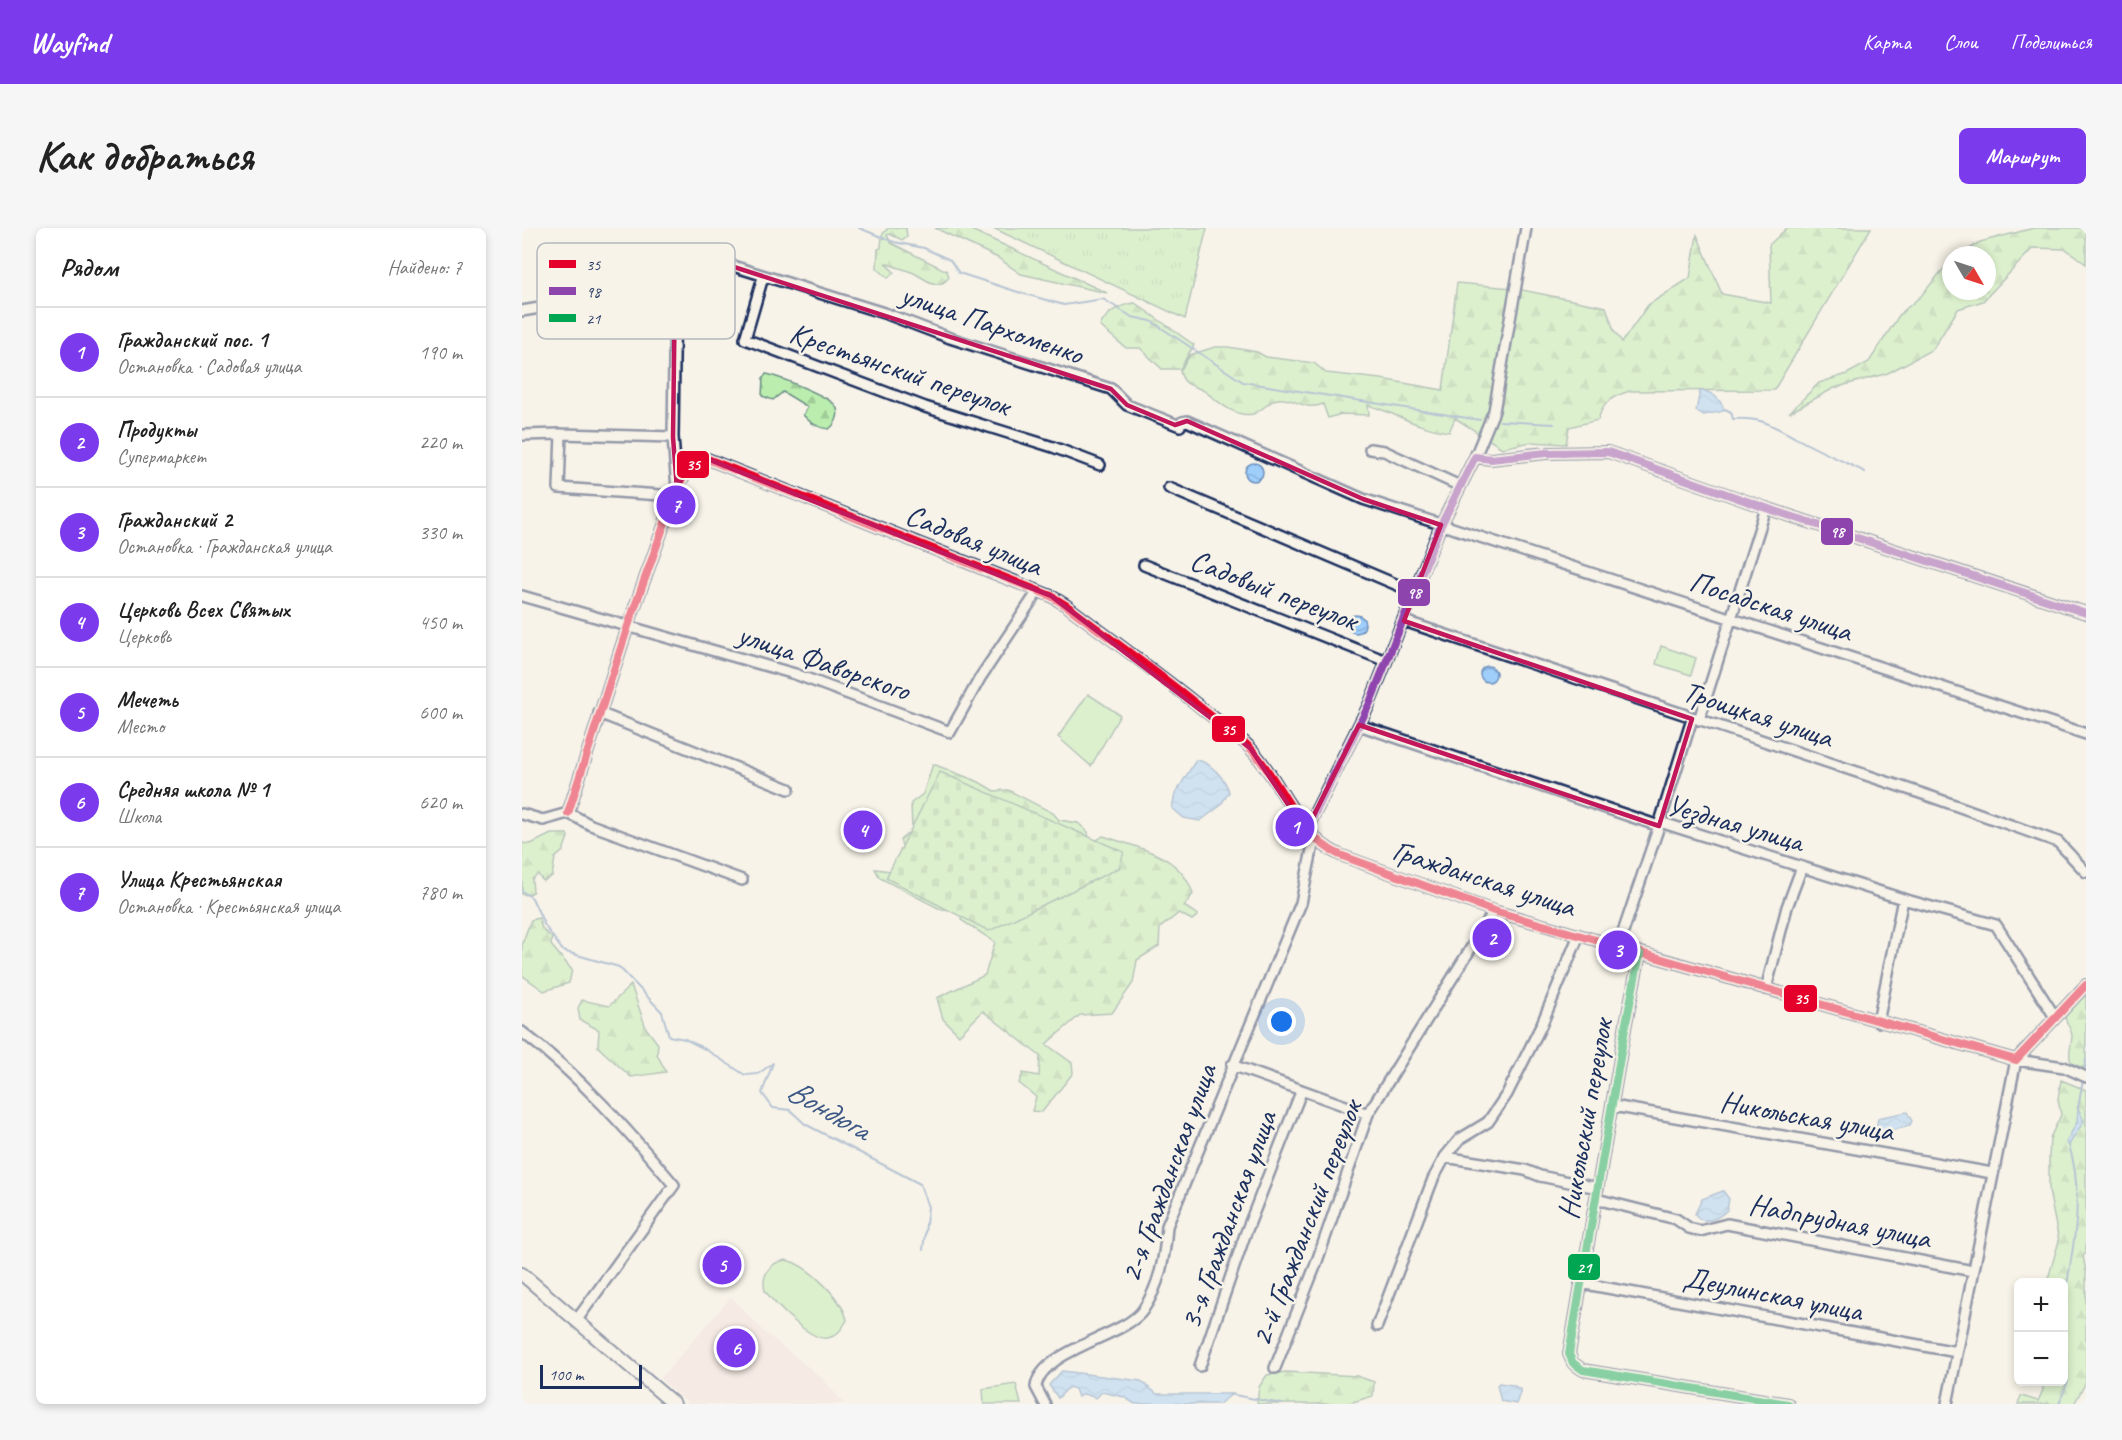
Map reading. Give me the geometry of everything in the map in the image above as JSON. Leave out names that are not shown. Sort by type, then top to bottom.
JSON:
[{"type":"main road","points":[[522,1274],[674,1404]]},
{"type":"street","points":[[1306,831],[1359,725],[1404,621],[1441,525],[1475,457],[1494,411],[1526,228]]},
{"type":"street","name":"улица Пархоменко","points":[[735,268],[887,314],[950,338],[1112,389],[1127,405],[1180,426],[1182,422],[1187,422],[1363,499],[1441,525]]},
{"type":"street","name":"Крестьянский переулок","points":[[763,277],[745,339],[926,407],[1053,447],[1100,465]]},
{"type":"street","points":[[522,311],[537,308]]},
{"type":"street","points":[[568,813],[628,626],[676,492],[673,437],[674,339]]},
{"type":"street","points":[[561,434],[559,488],[676,492]]},
{"type":"street","points":[[522,435],[673,437]]},
{"type":"street","points":[[1370,449],[1384,451],[1460,486]]},
{"type":"street","points":[[1475,457],[1491,459],[1546,453],[1608,452],[1766,508],[2086,613]]},
{"type":"street","name":"Садовая улица","points":[[676,492],[685,472],[698,459],[705,459],[1038,591],[1067,606],[1167,680],[1250,748],[1276,781],[1306,831],[1325,848]]},
{"type":"street","points":[[1168,488],[1414,592]]},
{"type":"street","points":[[1618,947],[1732,618],[1766,508]]},
{"type":"street","name":"Посадская улица","points":[[1441,525],[2086,734]]},
{"type":"street","name":"Садовый переулок","points":[[1144,565],[1386,661]]},
{"type":"street","name":"улица Фаворского","points":[[522,596],[608,623],[628,626],[795,674],[950,732],[980,678],[1038,591]]},
{"type":"street","name":"Троицкая улица","points":[[1404,621],[1921,793],[2058,842],[2086,872]]},
{"type":"street","points":[[599,713],[789,789]]},
{"type":"street","name":"Уездная улица","points":[[1359,725],[1660,824],[1903,899],[1996,925],[2055,1017]]},
{"type":"street","points":[[522,814],[543,820],[568,813],[591,825],[742,880]]},
{"type":"street","name":"2-я Гражданская улица","points":[[1045,1404],[1036,1388],[1040,1374],[1079,1347],[1132,1320],[1142,1311],[1165,1262],[1167,1226],[1300,903],[1314,840]]},
{"type":"street","name":"Гражданская улица","points":[[1325,848],[1494,911],[2016,1060]]},
{"type":"street","points":[[1766,989],[1787,907],[1802,867]]},
{"type":"street","points":[[1878,1022],[1903,899]]},
{"type":"street","name":"2-й Гражданский переулок","points":[[1275,1368],[1316,1263],[1368,1114],[1494,911]]},
{"type":"street","points":[[1377,1326],[1433,1179],[1445,1157],[1460,1139],[1488,1122],[1507,1094],[1580,935]]},
{"type":"street","name":"Никольский переулок","points":[[1640,954],[1569,1354],[1573,1363],[1583,1370],[1788,1404]]},
{"type":"street","points":[[1947,1404],[2016,1060],[2086,985]]},
{"type":"street","points":[[522,1032],[560,1061],[587,1087],[674,1185],[576,1321]]},
{"type":"street","points":[[2016,1060],[2064,1067],[2086,1077]]},
{"type":"street","points":[[1232,1065],[1301,1092],[1368,1114]]},
{"type":"street","name":"3-я Гражданская улица","points":[[1200,1366],[1245,1235],[1301,1092]]},
{"type":"street","name":"Никольская улица","points":[[1613,1106],[1992,1173]]},
{"type":"street","points":[[1445,1157],[1526,1170],[1540,1176],[1598,1188]]},
{"type":"street","name":"Надпрудная улица","points":[[1596,1199],[1676,1219],[1700,1232],[1727,1224],[1973,1271]]},
{"type":"street","name":"Деулинская улица","points":[[1580,1283],[1957,1352]]},
{"type":"highlighted area","points":[[691,253],[1111,389],[1127,405],[1175,425],[1187,421],[1363,499],[1441,525],[1404,621],[1692,719],[1659,826],[1359,725],[1306,831],[1250,748],[1051,596],[705,458],[685,472],[677,489],[673,437],[675,285]]},
{"type":"shaded area","points":[[731,1297],[764,1332],[823,1379],[844,1404],[689,1404],[660,1379]]},
{"type":"green space","points":[[888,228],[906,228],[907,237],[902,240],[890,234],[887,235],[891,243],[947,271],[949,277],[941,284],[936,284],[885,263],[894,272],[888,278],[877,268],[878,249],[881,248],[882,235]]},
{"type":"green space","points":[[935,228],[967,228],[1107,293],[1021,274],[998,258]]},
{"type":"green space","points":[[993,228],[1207,228],[1185,319]]},
{"type":"green space","points":[[1787,228],[1871,228],[1774,390],[1630,391],[1609,400],[1598,420],[1569,427],[1566,444],[1531,442],[1502,448],[1455,418],[1449,432],[1417,424],[1368,405],[1369,415],[1341,414],[1328,418],[1323,404],[1310,406],[1277,399],[1253,414],[1240,414],[1216,401],[1203,390],[1184,381],[1180,371],[1190,355],[1215,347],[1228,347],[1257,352],[1266,357],[1314,363],[1326,373],[1381,379],[1443,390],[1457,283],[1512,288],[1606,307],[1614,331],[1622,342],[1648,305],[1690,278],[1697,235],[1722,294],[1771,303],[1769,245]]},
{"type":"green space","points":[[2034,228],[2086,228],[2086,264],[2066,249],[2033,248],[1996,287],[1996,246],[1974,246],[1980,242]]},
{"type":"green space","points":[[1942,271],[1942,300],[1984,300],[1958,309],[1933,349],[1888,373],[1834,388],[1789,413],[1819,383],[1847,374],[1869,362],[1900,314],[1921,296]]},
{"type":"green space","points":[[1135,303],[1194,345],[1180,369],[1162,369],[1140,348],[1126,348],[1100,326],[1114,310]]},
{"type":"green space","points":[[766,374],[803,387],[831,401],[838,411],[834,424],[829,429],[811,423],[803,415],[808,407],[783,392],[773,400],[762,396],[763,378]]},
{"type":"green space","points":[[1661,646],[1696,658],[1691,675],[1656,664]]},
{"type":"green space","points":[[1088,694],[1120,715],[1091,766],[1058,737]]},
{"type":"green space","points":[[933,764],[979,782],[994,791],[1008,790],[1053,813],[1059,820],[1078,823],[1088,832],[1089,840],[1112,855],[1097,840],[1103,836],[1157,854],[1179,870],[1193,894],[1184,906],[1198,915],[1192,920],[1179,913],[1160,928],[1159,946],[1137,960],[1133,983],[1112,1013],[1080,1015],[1046,1044],[1072,1063],[1073,1073],[1042,1112],[1032,1111],[1036,1097],[1019,1083],[1023,1073],[1039,1076],[1040,1056],[983,1011],[959,1035],[943,1019],[937,998],[985,975],[995,942],[961,920],[964,907],[942,910],[880,878],[875,869],[906,873],[908,861],[900,840],[912,830],[911,803],[923,794]]},
{"type":"green space","points":[[940,772],[1124,852],[1119,868],[989,931],[886,878]]},
{"type":"green space","points":[[551,834],[567,834],[568,837],[563,851],[555,858],[552,876],[543,881],[538,874],[532,879],[533,892],[528,895],[522,894],[522,843],[531,844]]},
{"type":"green space","points":[[539,918],[542,929],[552,938],[551,945],[572,970],[569,983],[544,991],[522,975],[522,944],[531,920]]},
{"type":"green space","points":[[631,985],[646,1028],[658,1044],[657,1054],[666,1072],[631,1077],[598,1047],[599,1030],[580,1020],[578,1008],[582,1000],[609,1006]]},
{"type":"green space","points":[[2086,991],[2086,1067],[2073,1064],[2071,1061],[2072,1035],[2065,1017]]},
{"type":"green space","points":[[2061,1080],[2086,1090],[2086,1253],[2083,1256],[2086,1271],[2086,1382],[2074,1404],[2018,1404],[2021,1396],[2038,1401],[2042,1386],[2068,1386],[2068,1278],[2048,1278],[2059,1241],[2049,1191],[2050,1138],[2061,1115],[2058,1099]]},
{"type":"green space","points":[[786,1260],[814,1275],[844,1311],[847,1320],[834,1336],[827,1338],[812,1334],[793,1320],[765,1291],[764,1280],[768,1270],[775,1263]]},
{"type":"green space","points":[[1286,1372],[1357,1376],[1374,1382],[1373,1396],[1346,1404],[1257,1404],[1259,1387],[1267,1375]]},
{"type":"green space","points":[[1016,1384],[1021,1404],[984,1404],[983,1389]]},
{"type":"water","points":[[1700,391],[1709,392],[1716,397],[1724,411],[1704,415],[1696,411]]},
{"type":"water","points":[[1254,463],[1260,466],[1263,472],[1260,478],[1254,481],[1248,478],[1245,472],[1248,466]]},
{"type":"water","points":[[1356,615],[1363,617],[1365,624],[1363,631],[1356,633],[1349,631],[1347,624],[1349,617]]},
{"type":"water","points":[[1488,666],[1494,668],[1496,674],[1494,680],[1488,682],[1482,680],[1480,674],[1482,668]]},
{"type":"water","points":[[1196,760],[1207,764],[1217,772],[1229,792],[1220,806],[1200,821],[1184,818],[1172,808],[1175,794]]},
{"type":"water","points":[[2078,1108],[2084,1121],[2069,1145],[2066,1143],[2077,1122]]},
{"type":"water","points":[[1907,1112],[1912,1121],[1910,1125],[1885,1133],[1876,1129],[1878,1118]]},
{"type":"water","points":[[1723,1191],[1729,1199],[1727,1210],[1714,1219],[1699,1219],[1695,1214],[1702,1199]]},
{"type":"water","points":[[1062,1371],[1141,1381],[1157,1394],[1232,1394],[1219,1404],[1135,1404],[1124,1397],[1102,1392],[1096,1398],[1084,1394],[1078,1397],[1075,1389],[1069,1387],[1058,1398],[1049,1385]]},
{"type":"water","points":[[1499,1383],[1513,1385],[1521,1390],[1516,1404],[1501,1401],[1497,1385]]},
{"type":"waterway","points":[[859,228],[894,242],[924,248],[950,260],[959,273],[1018,292],[1064,305],[1103,299],[1132,317],[1151,321],[1243,382],[1480,420]]},
{"type":"waterway","points":[[1725,409],[1731,412],[1733,419],[1751,419],[1765,423],[1865,472]]},
{"type":"waterway","points":[[1500,421],[1554,424]]},
{"type":"waterway","name":"Вондюга","points":[[522,891],[532,898],[545,926],[563,951],[619,967],[662,1012],[669,1036],[685,1039],[705,1049],[745,1075],[758,1074],[773,1063],[762,1093],[773,1108],[790,1110],[805,1124],[920,1184],[928,1207],[923,1250]]},
{"type":"waterway","points":[[2084,1074],[2086,1059]]},
{"type":"waterway","points":[[2078,1108],[2083,1080]]},
{"type":"waterway","points":[[2068,1278],[2077,1204],[2074,1164],[2069,1145]]},
{"type":"waterway","points":[[2059,1404],[2068,1381],[2065,1332]]},
{"type":"waterway","name":"Вондюга","points":[[1229,1394],[1282,1404]]},
{"type":"transit line","name":"98","points":[[1306,831],[1369,705],[1441,525],[1475,457],[1491,459],[1546,453],[1608,452],[1766,508],[2086,613]]},
{"type":"transit line","name":"35","points":[[568,813],[628,626],[677,489],[691,466],[705,458],[1051,596],[1067,606],[1171,684],[1251,749],[1301,822],[1312,835],[1340,855],[1494,911],[2016,1060],[2086,985]]},
{"type":"transit line","name":"21","points":[[1640,954],[1569,1354],[1573,1363],[1583,1370],[1788,1404]]},
{"type":"place","name":"Улица Крестьянская","points":[[676,505]]},
{"type":"place","name":"Гражданский пос. 1","points":[[1295,827]]},
{"type":"place","name":"Церковь Всех Святых","points":[[863,830]]},
{"type":"place","name":"Продукты","points":[[1492,938]]},
{"type":"place","name":"Гражданский 2","points":[[1618,950]]},
{"type":"place","name":"Мечеть","points":[[722,1265]]},
{"type":"place","name":"Средняя школа № 1","points":[[736,1348]]}]
